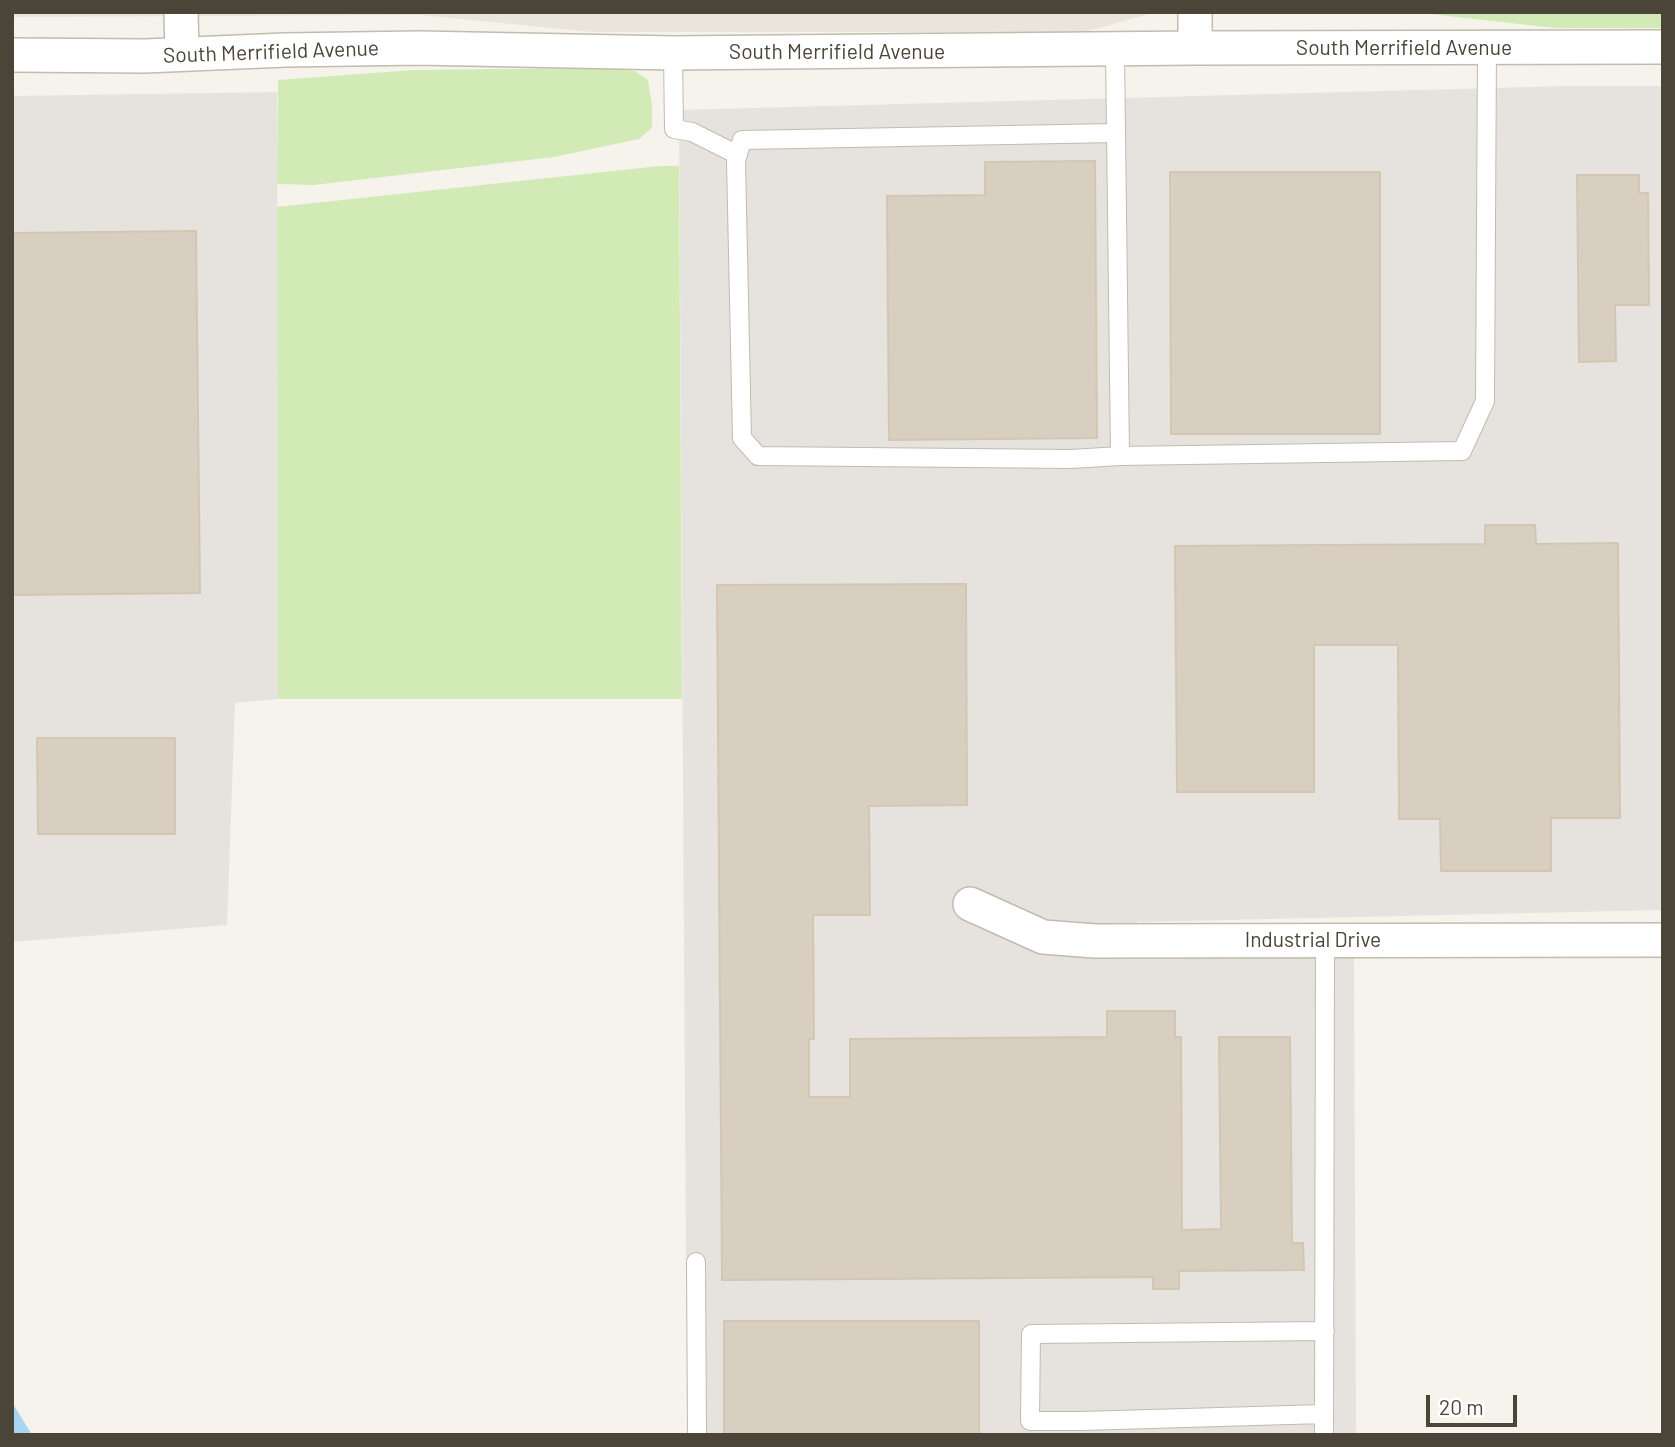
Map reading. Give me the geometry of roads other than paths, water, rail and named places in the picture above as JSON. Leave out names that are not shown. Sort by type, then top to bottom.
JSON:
[{"type":"street","points":[[181,12],[182,54]]},
{"type":"street","points":[[1195,12],[1195,48]]},
{"type":"street","name":"South Merrifield Avenue","points":[[12,55],[145,56],[419,48],[673,53],[1663,47]]},
{"type":"street","name":"Industrial Drive","points":[[970,904],[1043,937],[1095,941],[1663,940]]},
{"type":"lane","points":[[1115,133],[742,140],[736,161],[742,438],[758,456],[1071,459],[1462,451],[1485,401],[1487,48]]},
{"type":"lane","points":[[1115,50],[1119,456]]},
{"type":"lane","points":[[673,53],[674,129],[692,132],[738,155]]},
{"type":"lane","points":[[1324,1435],[1325,940]]},
{"type":"lane","points":[[696,1262],[697,1435]]},
{"type":"lane","points":[[1324,1414],[1081,1428],[1030,1421],[1031,1334],[1325,1331]]},
{"type":"water","points":[[12,1402],[32,1435],[12,1435]]}]
